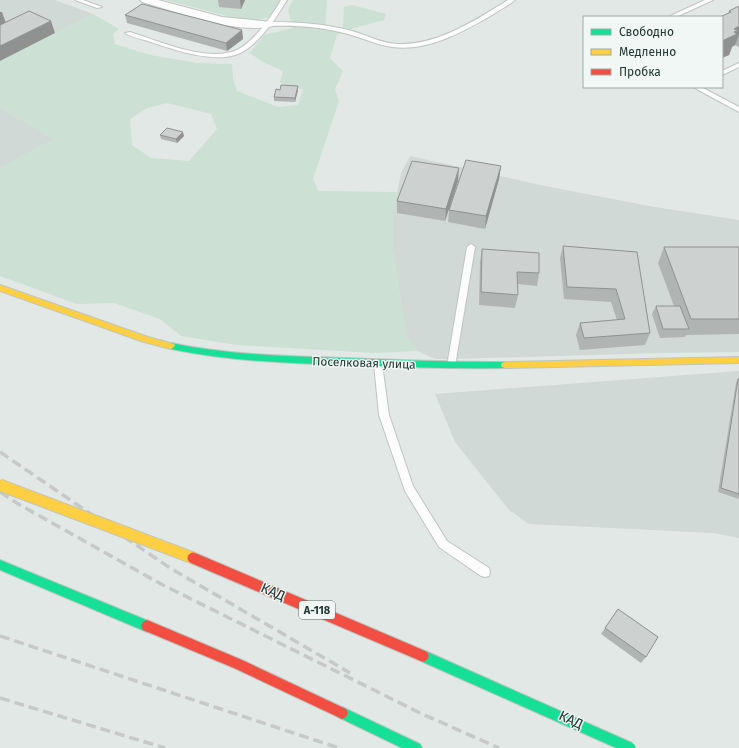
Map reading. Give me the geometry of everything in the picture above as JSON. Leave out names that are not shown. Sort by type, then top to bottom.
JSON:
[{"type":"main road","name":"Поселковая улица","points":[[0,288],[147,340],[187,350],[237,357],[451,366],[739,360]]},
{"type":"main road","name":"КАД","points":[[0,485],[67,508],[273,592],[538,706],[630,748]]},
{"type":"main road","points":[[0,565],[238,664],[416,748]]},
{"type":"street","points":[[146,0],[229,22],[252,25],[269,24]]},
{"type":"lane","points":[[78,0],[100,7]]},
{"type":"lane","points":[[128,33],[203,54],[219,56],[233,54],[243,50],[276,17],[284,0]]},
{"type":"lane","points":[[269,24],[293,23],[322,26],[349,32],[382,43],[399,46],[412,46],[468,26],[512,0]]},
{"type":"lane","points":[[673,16],[710,0]]},
{"type":"lane","points":[[723,73],[739,65]]},
{"type":"lane","points":[[730,70],[739,75]]},
{"type":"lane","points":[[698,88],[739,110]]},
{"type":"lane","points":[[451,366],[471,247]]},
{"type":"lane","points":[[378,364],[384,415],[409,488],[443,544],[485,572]]},
{"type":"shaded area","points":[[0,0],[55,0],[93,14],[0,61]]},
{"type":"shaded area","points":[[0,108],[54,139],[0,168]]},
{"type":"shaded area","points":[[410,156],[550,187],[655,207],[739,220],[739,352],[435,359],[418,351],[406,337],[393,251],[393,213],[401,173]]},
{"type":"shaded area","points":[[739,371],[739,538],[713,533],[529,524],[509,510],[455,442],[435,394]]},
{"type":"green space","points":[[166,0],[280,0],[271,17],[256,20],[235,18]]},
{"type":"green space","points":[[293,0],[327,0],[325,29],[332,31],[343,27],[344,7],[352,5],[386,14],[384,20],[354,28],[337,35],[330,58],[343,71],[335,89],[339,101],[313,179],[318,191],[397,192],[393,213],[393,251],[406,337],[418,351],[373,353],[237,345],[181,336],[160,319],[114,303],[77,304],[0,276],[0,168],[53,139],[0,108],[0,61],[93,14],[119,29],[113,34],[115,44],[150,55],[198,63],[232,64],[233,79],[237,91],[278,107],[298,105],[303,89],[288,88],[280,82],[283,71],[263,62],[250,53],[264,35],[293,28],[288,10]],"holes":[[[167,103],[211,114],[217,129],[189,161],[151,158],[132,145],[130,119],[147,108]]]},
{"type":"building","points":[[142,4],[242,30],[226,43],[125,15]]},
{"type":"building","points":[[739,6],[739,26],[734,29],[738,30],[734,32],[737,34],[723,41],[722,16],[731,12],[729,11]]},
{"type":"building","points":[[29,11],[51,21],[0,46],[0,25]]},
{"type":"building","points":[[281,85],[298,86],[295,98],[274,97],[276,89],[280,90]]},
{"type":"building","points":[[167,128],[183,132],[176,139],[160,135]]},
{"type":"building","points":[[466,160],[501,166],[486,216],[449,210]]},
{"type":"building","points":[[412,161],[459,168],[446,209],[397,201]]},
{"type":"building","points":[[563,246],[637,252],[650,333],[584,338],[580,323],[625,319],[616,289],[567,287]]},
{"type":"building","points":[[664,247],[739,247],[739,319],[691,319]]},
{"type":"building","points":[[482,249],[539,253],[539,273],[517,272],[518,295],[481,292]]},
{"type":"building","points":[[656,306],[680,306],[689,329],[663,329]]},
{"type":"building","points":[[739,379],[739,494],[721,488]]},
{"type":"building","points":[[618,609],[658,637],[646,657],[605,628]]},
{"type":"railway","points":[[0,452],[170,568],[350,673]]},
{"type":"railway","points":[[0,492],[20,505],[161,584],[420,713],[499,748]]},
{"type":"railway","points":[[0,636],[339,748]]},
{"type":"railway","points":[[0,698],[165,748]]},
{"type":"traffic: fast","points":[[171,346],[209,353],[265,358],[414,364],[505,365]]},
{"type":"traffic: fast","points":[[0,565],[147,626]]},
{"type":"traffic: fast","points":[[423,656],[630,748]]},
{"type":"traffic: fast","points":[[342,713],[416,748]]},
{"type":"traffic: slow","points":[[0,288],[147,340],[171,346]]},
{"type":"traffic: slow","points":[[505,365],[739,360]]},
{"type":"traffic: slow","points":[[0,485],[193,558]]},
{"type":"traffic: jam","points":[[193,558],[423,656]]},
{"type":"traffic: jam","points":[[147,626],[238,664],[342,713]]}]
